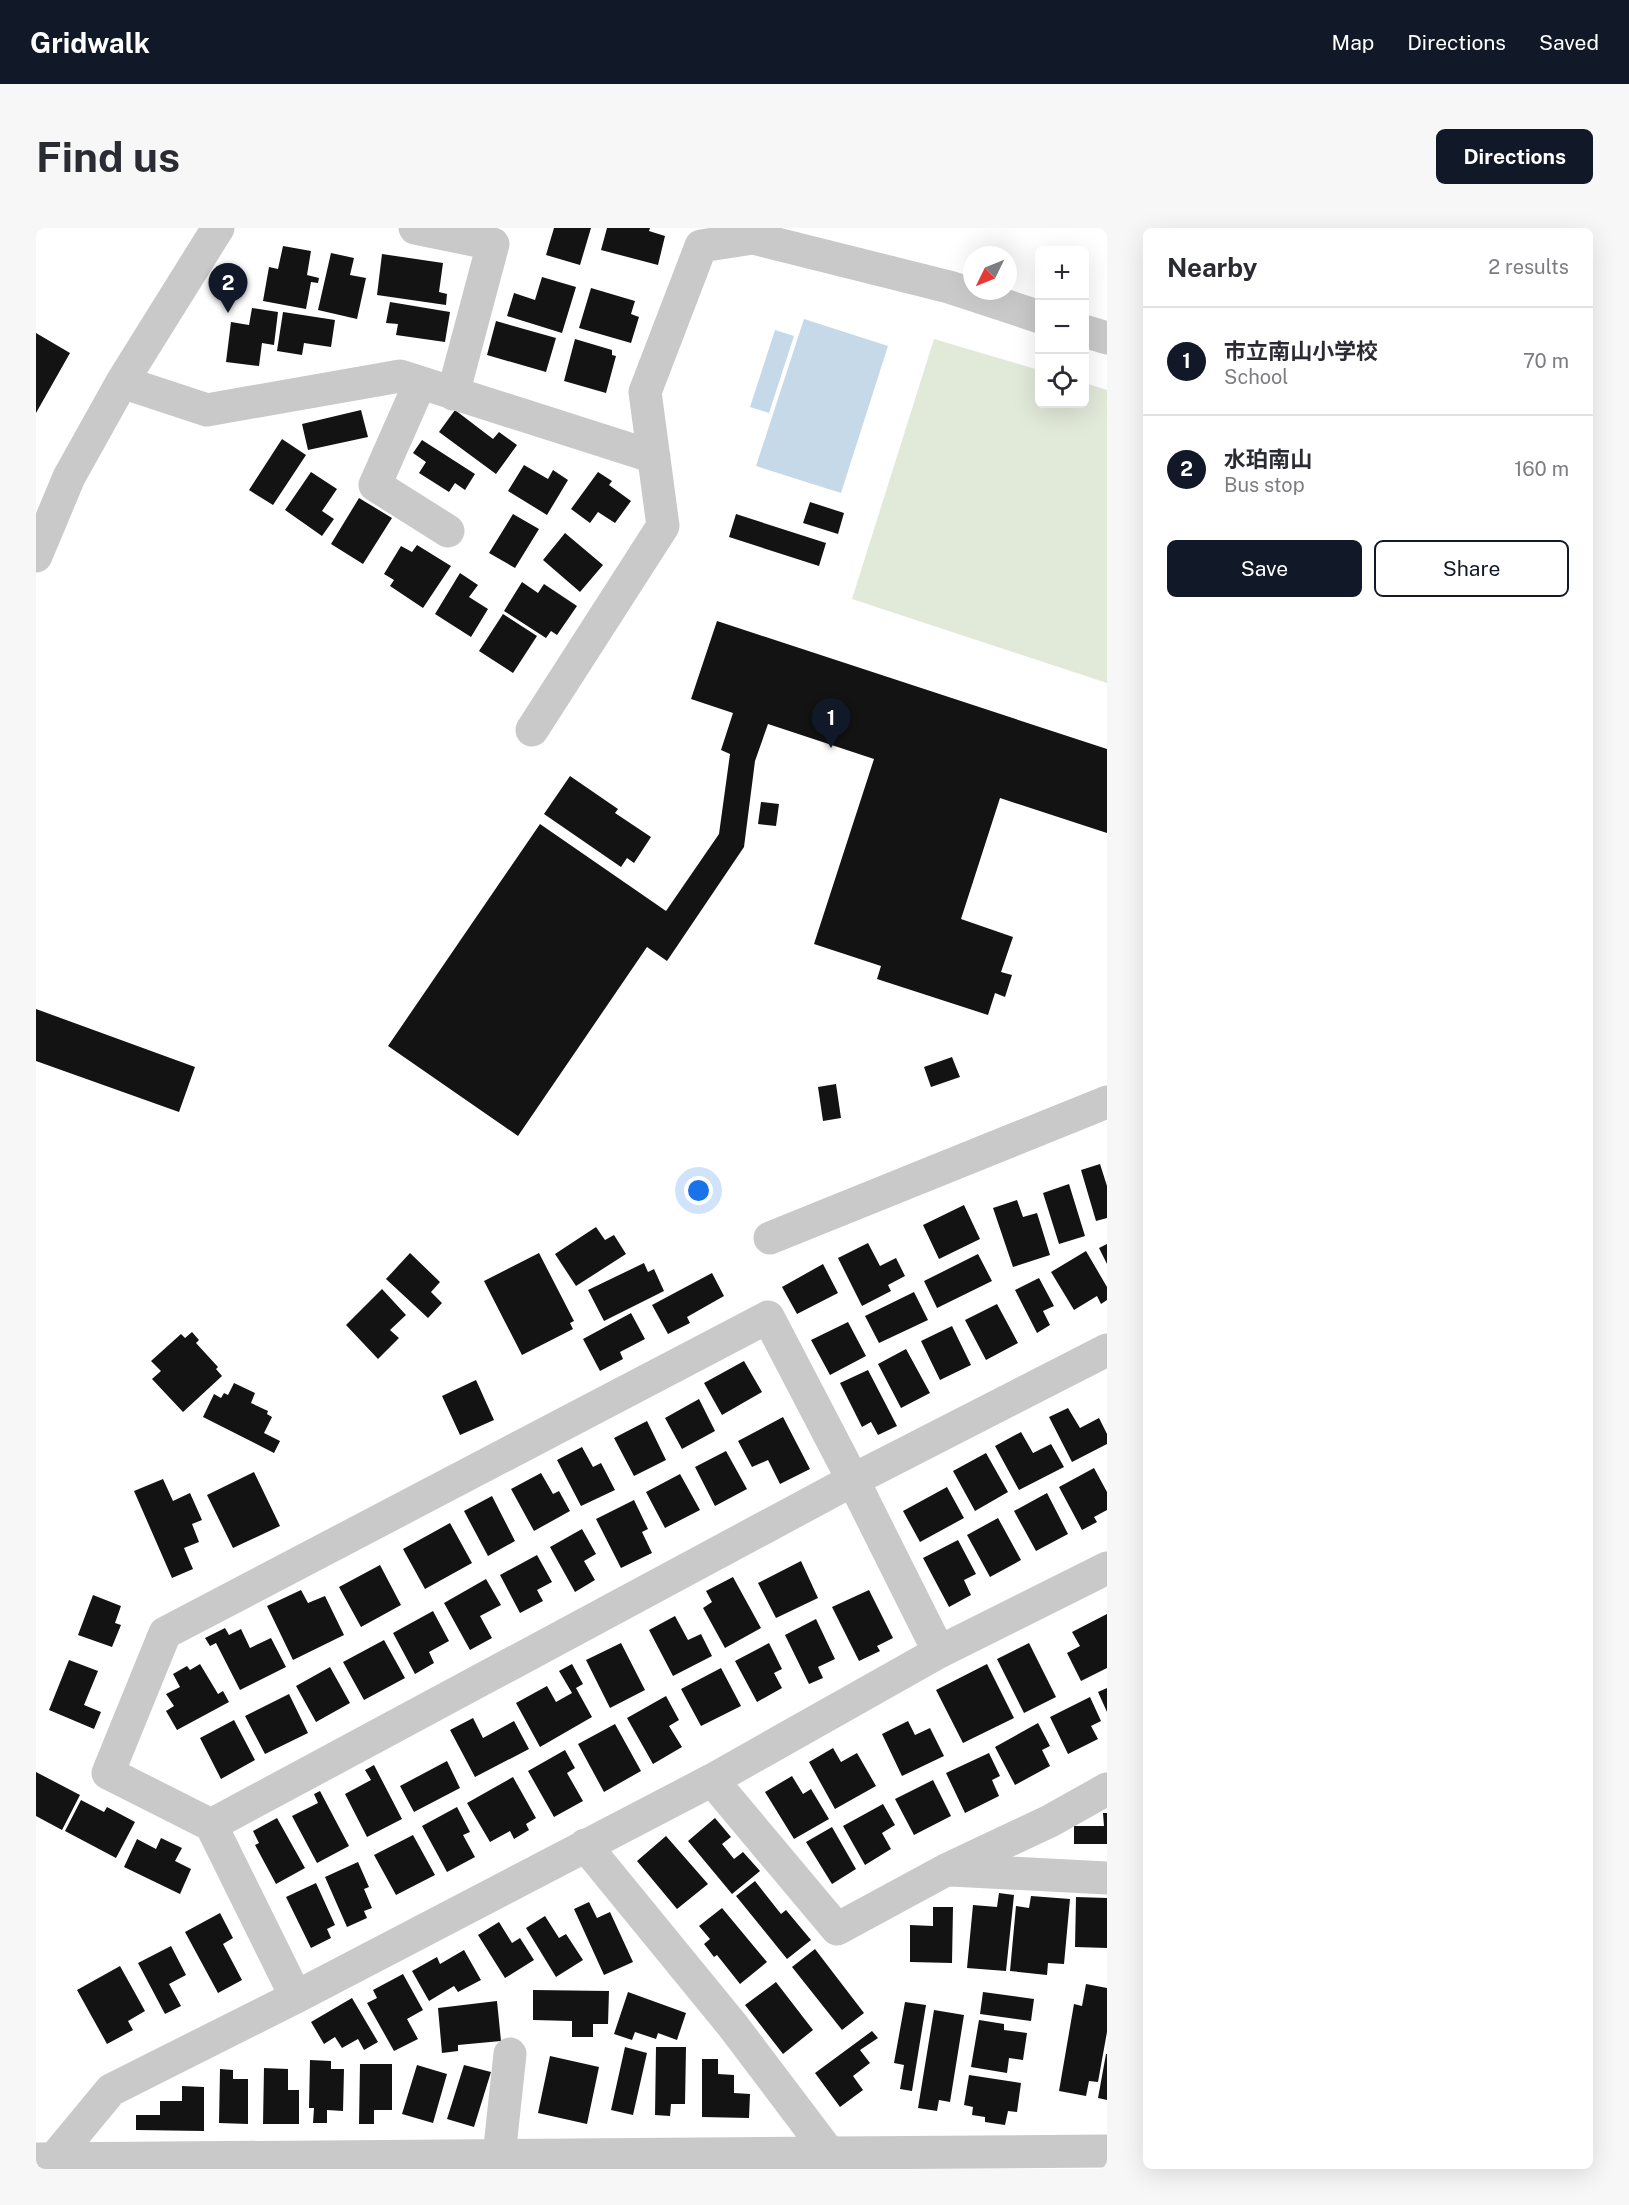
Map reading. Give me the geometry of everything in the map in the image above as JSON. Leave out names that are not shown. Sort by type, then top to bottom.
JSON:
[{"type":"street","points":[[36,556],[69,477],[122,381],[218,228]]},
{"type":"street","points":[[415,228],[493,244],[453,393]]},
{"type":"street","points":[[532,730],[663,526],[645,392],[701,246],[753,238],[949,287],[1035,314]]},
{"type":"street","points":[[1089,333],[1107,338]]},
{"type":"street","points":[[122,381],[207,410],[400,376],[654,458]]},
{"type":"street","points":[[420,383],[375,485],[448,531]]},
{"type":"street","points":[[770,1238],[1107,1102]]},
{"type":"street","points":[[296,1997],[211,1825],[108,1773],[165,1633],[768,1317],[853,1479],[939,1652]]},
{"type":"street","points":[[211,1825],[853,1479],[1107,1350]]},
{"type":"street","points":[[45,2160],[111,2090],[296,1997],[712,1780],[939,1652],[1107,1568]]},
{"type":"street","points":[[712,1780],[837,1929],[946,1870],[1050,1821],[1107,1789]]},
{"type":"street","points":[[585,1845],[733,2026],[829,2153]]},
{"type":"street","points":[[946,1870],[1107,1878]]},
{"type":"street","points":[[480,2160],[510,2054]]},
{"type":"street","points":[[45,2160],[480,2160],[829,2153],[897,2161],[1107,2151]]},
{"type":"green space","points":[[934,339],[1035,369],[1035,408],[1089,408],[1089,384],[1107,390],[1107,683],[852,599]]},
{"type":"water","points":[[804,319],[888,346],[841,493],[756,466]]},
{"type":"water","points":[[775,330],[794,336],[769,413],[750,407]]},
{"type":"building","points":[[554,228],[591,228],[580,265],[546,255]]},
{"type":"building","points":[[607,228],[650,228],[649,231],[665,236],[658,265],[601,250]]},
{"type":"building","points":[[283,246],[311,251],[307,275],[319,278],[318,283],[311,282],[306,309],[263,301],[269,267],[278,269]]},
{"type":"building","points":[[331,253],[354,258],[350,275],[366,278],[357,319],[318,310]]},
{"type":"building","points":[[382,254],[443,263],[439,292],[447,294],[446,305],[377,295]]},
{"type":"building","points":[[542,277],[576,287],[562,333],[507,316],[514,293],[535,300]]},
{"type":"building","points":[[591,288],[635,301],[631,314],[639,317],[631,343],[579,328]]},
{"type":"building","points":[[390,302],[450,312],[445,342],[396,335],[398,324],[386,323]]},
{"type":"building","points":[[252,308],[278,312],[274,345],[262,343],[259,366],[226,362],[231,322],[249,325]]},
{"type":"building","points":[[283,312],[335,320],[331,347],[304,343],[302,355],[277,351]]},
{"type":"building","points":[[496,321],[556,338],[546,372],[487,355]]},
{"type":"building","points":[[36,333],[70,353],[36,413]]},
{"type":"building","points":[[575,339],[612,350],[612,355],[616,356],[606,393],[564,381]]},
{"type":"building","points":[[361,410],[368,437],[308,450],[302,424]]},
{"type":"building","points":[[455,410],[493,439],[499,432],[517,445],[496,474],[439,432]]},
{"type":"building","points":[[282,439],[306,455],[273,505],[249,490]]},
{"type":"building","points":[[422,440],[475,474],[465,490],[455,483],[449,492],[419,473],[426,462],[413,453]]},
{"type":"building","points":[[524,465],[548,479],[553,470],[568,480],[547,515],[508,491]]},
{"type":"building","points":[[311,472],[337,489],[322,511],[334,519],[322,536],[285,510]]},
{"type":"building","points":[[598,472],[612,481],[609,485],[631,501],[615,523],[598,512],[590,523],[571,509]]},
{"type":"building","points":[[359,498],[392,518],[363,564],[331,544]]},
{"type":"building","points":[[810,502],[844,513],[838,534],[803,523]]},
{"type":"building","points":[[513,514],[539,529],[515,568],[489,553]]},
{"type":"building","points":[[736,514],[826,543],[819,566],[729,537]]},
{"type":"building","points":[[565,533],[603,565],[580,592],[543,560]]},
{"type":"building","points":[[417,545],[451,566],[423,608],[390,586],[394,580],[384,574],[401,546],[412,552]]},
{"type":"building","points":[[460,573],[478,585],[469,597],[488,609],[471,637],[435,614]]},
{"type":"building","points":[[522,582],[538,593],[544,584],[577,606],[557,635],[551,631],[546,638],[504,611]]},
{"type":"building","points":[[503,614],[537,636],[513,673],[479,651]]},
{"type":"building","points":[[717,621],[1107,749],[1107,833],[1000,798],[961,919],[1013,937],[1001,972],[1012,975],[1005,997],[995,993],[988,1015],[877,979],[881,966],[814,944],[874,759],[768,724],[755,761],[744,847],[667,961],[647,947],[518,1136],[388,1046],[540,824],[666,911],[719,834],[730,754],[721,750],[733,713],[691,699]]},
{"type":"building","points":[[570,776],[618,809],[615,813],[651,837],[634,863],[627,858],[621,867],[544,814]]},
{"type":"building","points":[[761,802],[779,804],[776,826],[758,824]]},
{"type":"building","points":[[36,1009],[195,1067],[179,1112],[36,1061]]},
{"type":"building","points":[[952,1057],[960,1077],[931,1087],[924,1067]]},
{"type":"building","points":[[836,1084],[841,1118],[823,1121],[818,1087]]},
{"type":"building","points":[[1100,1164],[1107,1186],[1107,1218],[1096,1221],[1081,1170]]},
{"type":"building","points":[[1069,1184],[1085,1236],[1059,1244],[1043,1193]]},
{"type":"building","points":[[1017,1200],[1023,1217],[1037,1213],[1050,1255],[1013,1267],[993,1208]]},
{"type":"building","points":[[964,1205],[980,1239],[939,1259],[923,1225]]},
{"type":"building","points":[[596,1227],[605,1240],[614,1235],[626,1254],[576,1286],[555,1254]]},
{"type":"building","points":[[868,1243],[880,1266],[896,1258],[905,1276],[888,1285],[891,1291],[862,1306],[838,1258]]},
{"type":"building","points":[[1107,1244],[1107,1264],[1099,1248]]},
{"type":"building","points":[[1086,1251],[1107,1287],[1107,1300],[1101,1304],[1097,1296],[1074,1310],[1051,1272]]},
{"type":"building","points":[[410,1253],[440,1282],[431,1292],[442,1303],[428,1318],[386,1279]]},
{"type":"building","points":[[539,1253],[574,1321],[570,1323],[573,1329],[522,1355],[484,1281]]},
{"type":"building","points":[[978,1254],[992,1281],[937,1308],[924,1281]]},
{"type":"building","points":[[644,1263],[648,1272],[654,1269],[664,1291],[604,1321],[588,1290]]},
{"type":"building","points":[[823,1264],[838,1293],[797,1314],[782,1287]]},
{"type":"building","points":[[712,1273],[724,1296],[687,1317],[690,1323],[668,1334],[652,1305]]},
{"type":"building","points":[[1039,1278],[1054,1306],[1043,1311],[1050,1325],[1037,1333],[1015,1290]]},
{"type":"building","points":[[382,1289],[406,1315],[390,1330],[399,1338],[378,1359],[346,1325]]},
{"type":"building","points":[[914,1292],[928,1320],[879,1343],[865,1316]]},
{"type":"building","points":[[997,1304],[1018,1343],[986,1360],[965,1320]]},
{"type":"building","points":[[631,1313],[645,1339],[620,1352],[623,1359],[600,1371],[583,1339]]},
{"type":"building","points":[[848,1322],[866,1356],[830,1375],[811,1340]]},
{"type":"building","points":[[952,1326],[971,1365],[940,1380],[921,1341]]},
{"type":"building","points":[[192,1332],[199,1340],[196,1343],[218,1367],[216,1369],[222,1376],[183,1412],[152,1379],[161,1371],[151,1361],[181,1334],[185,1338]]},
{"type":"building","points":[[906,1349],[930,1393],[901,1408],[878,1364]]},
{"type":"building","points":[[744,1361],[762,1392],[722,1415],[704,1383]]},
{"type":"building","points":[[868,1370],[897,1426],[878,1435],[871,1422],[862,1427],[840,1383]]},
{"type":"building","points":[[476,1380],[494,1420],[460,1435],[442,1396]]},
{"type":"building","points":[[234,1383],[255,1393],[251,1403],[268,1411],[267,1414],[272,1417],[264,1433],[280,1441],[274,1453],[203,1417],[214,1394],[221,1398],[224,1393],[228,1395]]},
{"type":"building","points":[[699,1399],[715,1431],[682,1449],[665,1418]]},
{"type":"building","points":[[1068,1408],[1080,1428],[1099,1418],[1107,1434],[1107,1444],[1072,1462],[1049,1417]]},
{"type":"building","points":[[783,1417],[810,1469],[780,1484],[768,1460],[752,1467],[738,1441]]},
{"type":"building","points":[[647,1421],[666,1460],[634,1476],[614,1438]]},
{"type":"building","points":[[1021,1432],[1033,1453],[1051,1444],[1064,1467],[1019,1490],[995,1446]]},
{"type":"building","points":[[582,1447],[593,1467],[601,1463],[615,1490],[581,1506],[557,1460]]},
{"type":"building","points":[[726,1451],[747,1489],[715,1506],[695,1467]]},
{"type":"building","points":[[986,1453],[1008,1492],[975,1511],[953,1471]]},
{"type":"building","points":[[1094,1468],[1107,1492],[1107,1510],[1094,1517],[1097,1522],[1082,1530],[1059,1487]]},
{"type":"building","points":[[254,1472],[280,1526],[233,1548],[207,1495]]},
{"type":"building","points":[[541,1473],[553,1494],[559,1491],[570,1511],[534,1531],[511,1489]]},
{"type":"building","points":[[680,1474],[700,1510],[665,1528],[646,1492]]},
{"type":"building","points":[[163,1479],[173,1501],[190,1493],[202,1520],[192,1524],[199,1542],[184,1548],[193,1569],[172,1578],[134,1491]]},
{"type":"building","points":[[947,1487],[964,1518],[920,1542],[903,1511]]},
{"type":"building","points":[[1047,1493],[1068,1534],[1036,1551],[1014,1511]]},
{"type":"building","points":[[492,1496],[515,1541],[488,1556],[464,1511]]},
{"type":"building","points":[[634,1500],[648,1529],[642,1532],[652,1553],[621,1568],[596,1519]]},
{"type":"building","points":[[998,1518],[1021,1560],[990,1577],[967,1535]]},
{"type":"building","points":[[450,1523],[472,1563],[425,1589],[403,1549]]},
{"type":"building","points":[[582,1529],[596,1554],[584,1561],[595,1580],[575,1592],[550,1547]]},
{"type":"building","points":[[958,1540],[976,1574],[964,1580],[971,1595],[949,1607],[923,1558]]},
{"type":"building","points":[[537,1555],[552,1582],[537,1590],[543,1601],[520,1613],[500,1575]]},
{"type":"building","points":[[801,1561],[818,1598],[776,1618],[758,1583]]},
{"type":"building","points":[[380,1565],[401,1605],[361,1627],[339,1587]]},
{"type":"building","points":[[733,1577],[761,1628],[725,1648],[703,1608],[712,1602],[706,1591]]},
{"type":"building","points":[[486,1579],[501,1605],[480,1616],[492,1638],[470,1650],[444,1603]]},
{"type":"building","points":[[301,1590],[308,1603],[325,1596],[344,1635],[293,1660],[267,1606]]},
{"type":"building","points":[[869,1590],[893,1638],[877,1646],[880,1651],[859,1661],[832,1607]]},
{"type":"building","points":[[93,1595],[121,1606],[115,1623],[121,1625],[112,1647],[78,1635]]},
{"type":"building","points":[[433,1611],[449,1641],[429,1652],[434,1663],[415,1674],[393,1633]]},
{"type":"building","points":[[1107,1614],[1107,1668],[1081,1681],[1067,1653],[1080,1646],[1072,1632]]},
{"type":"building","points":[[675,1616],[688,1640],[701,1634],[712,1656],[673,1676],[649,1630]]},
{"type":"building","points":[[816,1619],[835,1659],[818,1667],[823,1678],[809,1684],[785,1635]]},
{"type":"building","points":[[225,1628],[229,1635],[241,1629],[250,1648],[271,1638],[286,1667],[240,1690],[216,1643],[210,1646],[205,1638]]},
{"type":"building","points":[[384,1640],[405,1678],[364,1700],[343,1662]]},
{"type":"building","points":[[621,1643],[645,1690],[610,1708],[586,1660]]},
{"type":"building","points":[[769,1643],[782,1669],[774,1673],[782,1688],[757,1702],[735,1661]]},
{"type":"building","points":[[1029,1643],[1056,1697],[1024,1713],[997,1659]]},
{"type":"building","points":[[69,1660],[98,1671],[84,1705],[101,1712],[94,1729],[49,1710]]},
{"type":"building","points":[[200,1664],[218,1694],[223,1691],[229,1702],[177,1730],[166,1711],[174,1706],[166,1694],[180,1687],[173,1674],[187,1666],[190,1670]]},
{"type":"building","points":[[572,1664],[583,1684],[576,1688],[592,1717],[540,1747],[516,1703],[547,1686],[556,1702],[572,1693],[559,1671]]},
{"type":"building","points":[[987,1664],[1014,1718],[963,1743],[936,1690]]},
{"type":"building","points":[[330,1667],[350,1703],[316,1722],[296,1686]]},
{"type":"building","points":[[721,1668],[741,1706],[701,1726],[681,1689]]},
{"type":"building","points":[[1107,1688],[1107,1712],[1098,1692]]},
{"type":"building","points":[[289,1694],[308,1733],[265,1754],[245,1716]]},
{"type":"building","points":[[666,1696],[679,1720],[669,1726],[682,1747],[653,1764],[627,1718]]},
{"type":"building","points":[[1090,1697],[1101,1721],[1091,1726],[1098,1739],[1068,1754],[1050,1717]]},
{"type":"building","points":[[473,1718],[483,1738],[514,1721],[529,1749],[475,1777],[450,1730]]},
{"type":"building","points":[[234,1720],[255,1760],[221,1779],[200,1738]]},
{"type":"building","points":[[908,1721],[915,1735],[930,1728],[944,1756],[902,1776],[882,1734]]},
{"type":"building","points":[[1038,1723],[1050,1746],[1042,1750],[1050,1766],[1015,1785],[995,1747]]},
{"type":"building","points":[[615,1724],[641,1771],[604,1792],[578,1744]]},
{"type":"building","points":[[833,1748],[841,1762],[857,1753],[876,1786],[835,1809],[809,1762]]},
{"type":"building","points":[[565,1750],[575,1768],[567,1773],[583,1801],[554,1817],[528,1771]]},
{"type":"building","points":[[989,1753],[1000,1776],[992,1780],[999,1796],[965,1813],[946,1773]]},
{"type":"building","points":[[447,1761],[460,1788],[414,1812],[400,1786]]},
{"type":"building","points":[[374,1765],[402,1819],[367,1837],[345,1794],[371,1780],[365,1770]]},
{"type":"building","points":[[36,1772],[80,1795],[62,1830],[36,1816]]},
{"type":"building","points":[[792,1776],[803,1794],[811,1789],[829,1819],[794,1839],[765,1792]]},
{"type":"building","points":[[513,1777],[536,1818],[526,1824],[529,1830],[514,1839],[510,1831],[490,1842],[467,1803]]},
{"type":"building","points":[[933,1780],[951,1816],[914,1835],[895,1799]]},
{"type":"building","points":[[320,1791],[349,1846],[317,1863],[292,1816],[318,1803],[314,1794]]},
{"type":"building","points":[[81,1800],[104,1812],[107,1807],[135,1822],[116,1858],[65,1831]]},
{"type":"building","points":[[883,1804],[895,1825],[882,1833],[891,1849],[865,1865],[843,1826]]},
{"type":"building","points":[[457,1807],[470,1832],[463,1835],[475,1857],[447,1872],[422,1826]]},
{"type":"building","points":[[1103,1813],[1107,1813],[1107,1844],[1074,1844],[1074,1826],[1104,1826]]},
{"type":"building","points":[[277,1818],[305,1868],[276,1884],[255,1845],[259,1843],[253,1831]]},
{"type":"building","points":[[715,1818],[731,1837],[722,1844],[734,1859],[743,1852],[760,1871],[732,1894],[688,1841]]},
{"type":"building","points":[[832,1827],[856,1869],[832,1884],[806,1842]]},
{"type":"building","points":[[413,1835],[435,1875],[396,1895],[374,1855]]},
{"type":"building","points":[[666,1836],[708,1884],[677,1909],[637,1861]]},
{"type":"building","points":[[161,1838],[182,1848],[175,1861],[191,1869],[180,1894],[124,1867],[137,1839],[156,1849]]},
{"type":"building","points":[[358,1862],[369,1887],[364,1889],[372,1908],[364,1911],[367,1918],[347,1927],[325,1877]]},
{"type":"building","points":[[755,1881],[781,1914],[786,1910],[811,1940],[787,1959],[736,1896]]},
{"type":"building","points":[[316,1883],[335,1925],[327,1929],[331,1938],[311,1948],[286,1897]]},
{"type":"building","points":[[999,1893],[1014,1895],[1006,1971],[967,1968],[973,1905],[997,1907]]},
{"type":"building","points":[[1031,1896],[1070,1899],[1064,1964],[1048,1963],[1047,1975],[1010,1971],[1016,1906],[1029,1908]]},
{"type":"building","points":[[1076,1897],[1107,1898],[1107,1948],[1075,1947]]},
{"type":"building","points":[[589,1902],[597,1918],[610,1912],[633,1962],[604,1975],[574,1909]]},
{"type":"building","points":[[933,1907],[953,1907],[952,1963],[910,1962],[910,1925],[933,1926]]},
{"type":"building","points":[[722,1908],[767,1962],[740,1984],[717,1955],[714,1957],[704,1944],[710,1939],[699,1926]]},
{"type":"building","points":[[220,1913],[233,1938],[223,1944],[242,1980],[218,1993],[185,1932]]},
{"type":"building","points":[[545,1916],[559,1938],[566,1934],[583,1960],[556,1977],[526,1928]]},
{"type":"building","points":[[499,1922],[512,1943],[520,1938],[534,1960],[505,1978],[478,1935]]},
{"type":"building","points":[[171,1946],[186,1975],[169,1984],[181,2006],[165,2014],[138,1963]]},
{"type":"building","points":[[815,1949],[864,2013],[842,2030],[792,1967]]},
{"type":"building","points":[[464,1950],[481,1980],[458,1992],[454,1986],[429,2001],[412,1971],[437,1957],[440,1964]]},
{"type":"building","points":[[120,1966],[145,2011],[128,2021],[133,2030],[107,2044],[77,1990]]},
{"type":"building","points":[[403,1974],[423,2010],[407,2019],[418,2039],[394,2051],[367,2003],[377,1998],[373,1990]]},
{"type":"building","points":[[776,1982],[813,2030],[783,2054],[745,2005]]},
{"type":"building","points":[[1086,1984],[1107,1988],[1107,2032],[1098,2082],[1089,2081],[1086,2096],[1059,2091],[1074,2004],[1082,2006]]},
{"type":"building","points":[[533,1990],[609,1991],[608,2024],[593,2024],[593,2037],[572,2037],[572,2021],[533,2020]]},
{"type":"building","points":[[628,1992],[686,2013],[677,2040],[658,2033],[656,2039],[635,2032],[632,2040],[614,2034]]},
{"type":"building","points":[[983,1992],[1034,1999],[1031,2021],[980,2014]]},
{"type":"building","points":[[352,1998],[378,2042],[364,2050],[358,2039],[342,2048],[335,2037],[324,2044],[311,2022]]},
{"type":"building","points":[[497,2001],[501,2041],[458,2045],[458,2051],[442,2053],[438,2008]]},
{"type":"building","points":[[905,2002],[926,2005],[912,2091],[900,2089],[904,2065],[894,2063]]},
{"type":"building","points":[[934,2010],[964,2015],[950,2102],[939,2100],[937,2111],[918,2108]]},
{"type":"building","points":[[979,2020],[1004,2024],[1004,2030],[1027,2033],[1023,2060],[1009,2058],[1007,2073],[971,2067]]},
{"type":"building","points":[[872,2031],[878,2038],[860,2050],[870,2063],[853,2076],[863,2090],[840,2107],[815,2073]]},
{"type":"building","points":[[625,2047],[647,2053],[633,2115],[611,2110]]},
{"type":"building","points":[[656,2047],[686,2047],[685,2104],[671,2104],[670,2116],[655,2115]]},
{"type":"building","points":[[1107,2054],[1107,2100],[1098,2098]]},
{"type":"building","points":[[550,2056],[599,2067],[587,2124],[538,2113]]},
{"type":"building","points":[[702,2059],[718,2059],[718,2074],[734,2075],[734,2093],[750,2094],[749,2118],[702,2117]]},
{"type":"building","points":[[310,2060],[331,2061],[331,2069],[344,2069],[343,2111],[327,2110],[327,2123],[313,2123],[314,2108],[309,2108]]},
{"type":"building","points":[[360,2064],[392,2064],[392,2110],[374,2110],[374,2124],[359,2124]]},
{"type":"building","points":[[417,2065],[447,2074],[433,2123],[402,2114]]},
{"type":"building","points":[[464,2065],[491,2072],[474,2127],[447,2119]]},
{"type":"building","points":[[264,2068],[288,2069],[288,2090],[299,2090],[299,2124],[263,2124]]},
{"type":"building","points":[[220,2069],[233,2070],[233,2079],[248,2079],[248,2124],[219,2123]]},
{"type":"building","points":[[969,2075],[1021,2083],[1017,2112],[1008,2111],[1005,2125],[985,2122],[985,2117],[972,2115],[973,2107],[964,2105]]},
{"type":"building","points":[[182,2086],[204,2087],[204,2131],[136,2130],[136,2115],[160,2115],[160,2101],[182,2101]]},
{"type":"place","name":"水珀南山","points":[[228,313]]},
{"type":"place","name":"市立南山小学校","points":[[831,748]]}]
